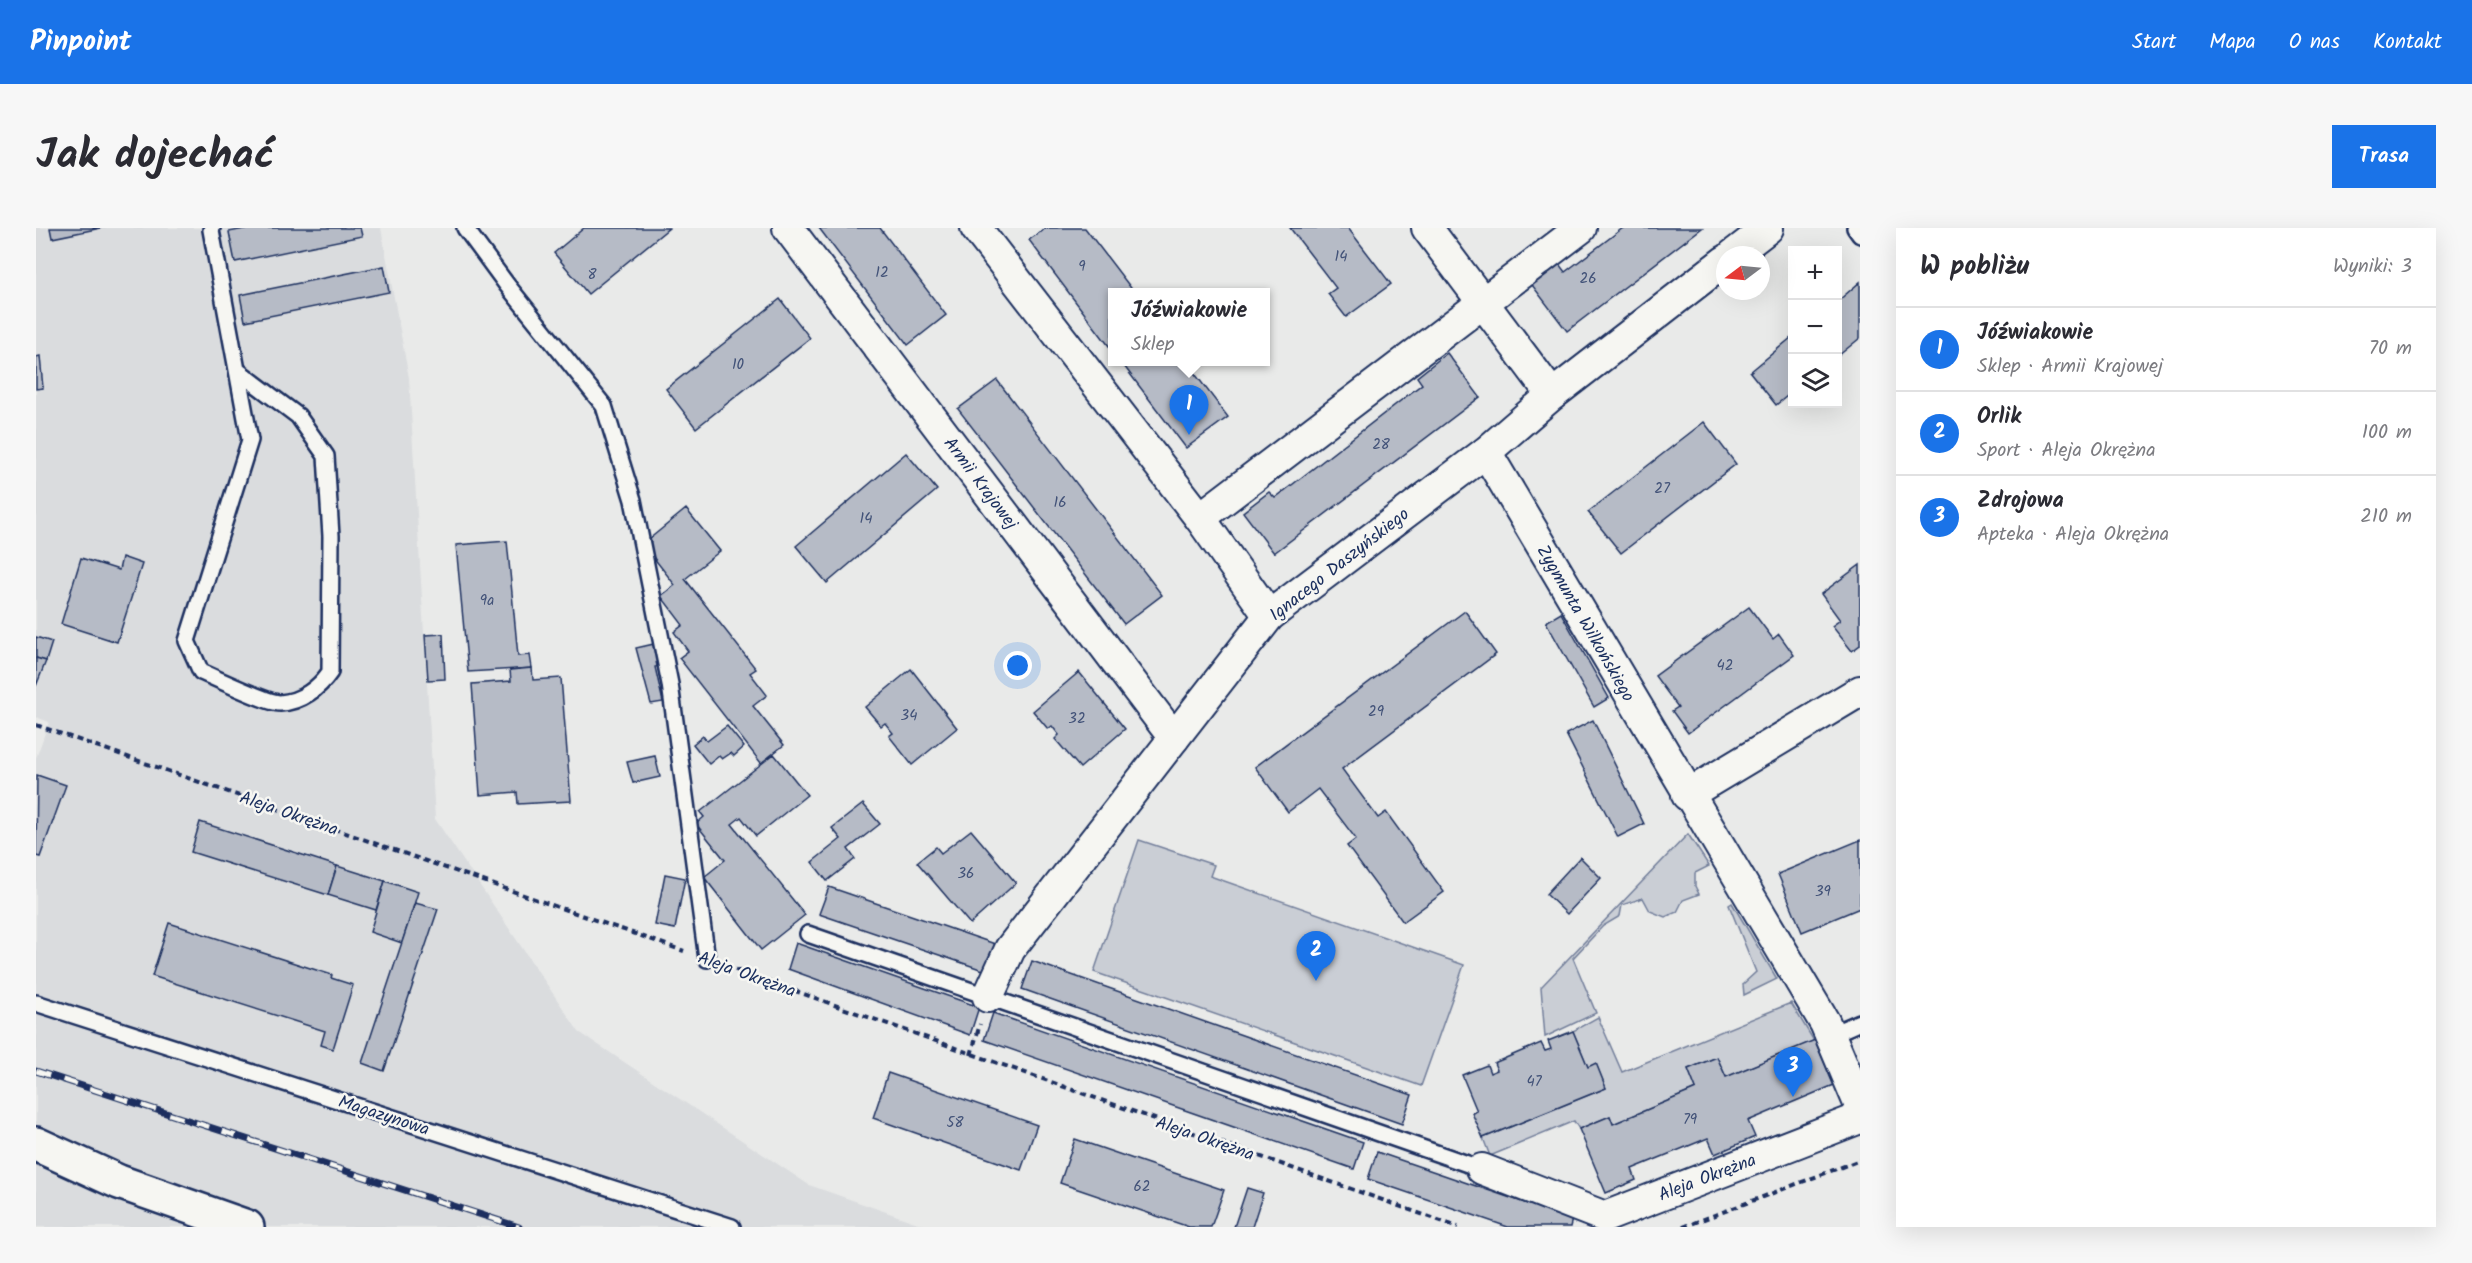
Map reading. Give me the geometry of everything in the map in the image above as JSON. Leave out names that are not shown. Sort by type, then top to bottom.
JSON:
[{"type":"street","name":"Armii Krajowej","points":[[788,228],[1174,738]]},
{"type":"street","points":[[976,228],[1200,518],[1269,616]]},
{"type":"street","points":[[1427,228],[1552,395]]},
{"type":"street","points":[[1200,518],[1581,228]]},
{"type":"street","points":[[1745,246],[1768,228]]},
{"type":"street","name":"Ignacego Daszyńskiego","points":[[988,997],[1010,949],[1269,616],[1486,452],[1552,395],[1716,268]]},
{"type":"street","name":"Zygmunta Wilkońskiego","points":[[1486,452],[1830,1035],[1860,1106]]},
{"type":"street","points":[[1687,795],[1860,691]]},
{"type":"street","name":"Aleja Okrężna","points":[[1482,1169],[1605,1217],[1860,1118]]},
{"type":"street","points":[[36,1144],[119,1182],[247,1227]]},
{"type":"lane","points":[[212,228],[237,370],[250,440],[187,641],[201,672],[278,703],[299,698],[320,686],[330,672],[331,536],[326,456],[298,416],[237,370]]},
{"type":"lane","points":[[465,228],[604,406],[633,500],[670,684],[707,959]]},
{"type":"lane","points":[[1855,228],[1860,235]]},
{"type":"lane","name":"Aleja Okrężna","points":[[808,934],[1482,1169]]},
{"type":"lane","name":"Magazynowa","points":[[36,1003],[732,1227]]},
{"type":"lane","points":[[1830,1035],[1860,1022]]},
{"type":"path","name":"Aleja Okrężna","points":[[36,725],[707,959],[1458,1227]]},
{"type":"path","points":[[1683,1227],[1860,1160]]},
{"type":"shaded area","points":[[36,228],[381,228],[409,378],[435,819],[579,1032],[809,1185],[929,1227],[36,1227],[36,758],[49,722],[36,717]]},
{"type":"shaded area","points":[[1688,834],[1709,866],[1695,873],[1695,886],[1699,894],[1683,900],[1677,912],[1665,917],[1650,911],[1643,898],[1622,905],[1620,916],[1603,926],[1573,958],[1596,1013],[1545,1037],[1541,987]]},
{"type":"shaded area","points":[[1139,840],[1214,865],[1210,876],[1464,965],[1421,1086],[1094,972]]},
{"type":"shaded area","points":[[1732,903],[1777,979],[1744,995],[1743,984],[1756,972],[1729,905]]},
{"type":"shaded area","points":[[1791,1003],[1814,1041],[1726,1077],[1717,1057],[1688,1069],[1696,1089],[1613,1124],[1610,1116],[1579,1129],[1574,1121],[1490,1156],[1483,1138],[1606,1088],[1596,1064],[1588,1067],[1573,1031],[1598,1017],[1622,1072]]},
{"type":"building","points":[[50,228],[101,228],[52,238]]},
{"type":"building","points":[[249,228],[360,228],[362,236],[235,262],[229,232]]},
{"type":"building","points":[[584,228],[669,228],[588,294],[554,253]]},
{"type":"building","points":[[819,228],[880,228],[946,315],[908,345]]},
{"type":"building","points":[[1046,228],[1085,228],[1131,288],[1108,288],[1108,345],[1029,240]]},
{"type":"building","points":[[1290,228],[1348,228],[1391,284],[1346,317],[1328,294],[1336,288]]},
{"type":"building","points":[[1623,228],[1702,228],[1567,331],[1532,285],[1559,264],[1565,272]]},
{"type":"building","points":[[384,266],[389,292],[245,321],[240,295]]},
{"type":"building","points":[[1860,282],[1860,338],[1842,353],[1842,300]]},
{"type":"building","points":[[780,299],[810,338],[696,428],[666,389]]},
{"type":"building","points":[[1788,340],[1788,395],[1776,405],[1750,372]]},
{"type":"building","points":[[1447,353],[1480,397],[1274,553],[1243,512],[1269,492],[1275,498],[1422,384],[1417,377]]},
{"type":"building","points":[[40,356],[43,388],[36,389],[36,357]]},
{"type":"building","points":[[1124,366],[1189,366],[1228,417],[1186,448]]},
{"type":"building","points":[[997,380],[1162,595],[1124,624],[958,409]]},
{"type":"building","points":[[1704,422],[1736,464],[1621,553],[1588,512]]},
{"type":"building","points":[[906,453],[937,490],[827,583],[796,546]]},
{"type":"building","points":[[686,509],[720,551],[685,579],[756,669],[750,673],[767,695],[753,706],[784,745],[761,763],[679,658],[688,651],[674,632],[683,625],[661,596],[675,585],[643,544]]},
{"type":"building","points":[[507,541],[518,656],[530,655],[532,668],[468,672],[456,545]]},
{"type":"building","points":[[122,557],[142,564],[117,642],[61,624],[81,558],[119,570]]},
{"type":"building","points":[[1860,565],[1860,645],[1852,651],[1832,626],[1840,620],[1821,594]]},
{"type":"building","points":[[1749,607],[1773,639],[1779,634],[1794,655],[1688,733],[1672,711],[1678,707],[1655,676]]},
{"type":"building","points":[[1465,611],[1496,654],[1342,769],[1378,818],[1386,812],[1444,892],[1403,922],[1347,846],[1356,839],[1318,789],[1288,812],[1255,767]]},
{"type":"building","points":[[1561,613],[1609,698],[1594,707],[1546,622]]},
{"type":"building","points":[[443,634],[445,679],[428,680],[425,635]]},
{"type":"building","points":[[36,637],[52,642],[46,661],[36,658]]},
{"type":"building","points":[[654,644],[660,666],[655,667],[663,702],[651,704],[636,648]]},
{"type":"building","points":[[36,658],[46,661],[36,686]]},
{"type":"building","points":[[532,668],[533,680],[561,678],[571,801],[518,804],[517,792],[480,795],[472,684],[511,681],[510,670]]},
{"type":"building","points":[[911,669],[957,728],[912,765],[889,736],[893,733],[885,723],[881,726],[865,707]]},
{"type":"building","points":[[1079,672],[1125,729],[1080,768],[1055,739],[1059,735],[1052,726],[1048,729],[1033,711]]},
{"type":"building","points":[[1593,720],[1644,824],[1618,837],[1566,734]]},
{"type":"building","points":[[727,726],[744,747],[734,756],[731,753],[722,759],[719,756],[709,764],[693,744],[703,736],[707,741]]},
{"type":"building","points":[[774,754],[807,795],[756,836],[741,817],[732,824],[805,915],[761,950],[704,877],[725,860],[696,824],[704,817],[700,812]]},
{"type":"building","points":[[655,756],[660,777],[633,783],[627,762]]},
{"type":"building","points":[[37,775],[66,785],[40,857],[36,856]]},
{"type":"building","points":[[863,804],[880,824],[848,849],[855,859],[827,881],[812,862],[841,839],[832,828]]},
{"type":"building","points":[[200,822],[337,866],[328,895],[191,852]]},
{"type":"building","points":[[971,830],[1016,883],[970,924],[917,862],[936,847],[941,853]]},
{"type":"building","points":[[1860,840],[1860,908],[1802,932],[1778,874]]},
{"type":"building","points":[[1580,857],[1601,878],[1567,914],[1546,894]]},
{"type":"building","points":[[337,866],[385,881],[376,910],[328,895]]},
{"type":"building","points":[[665,874],[685,878],[675,929],[655,925]]},
{"type":"building","points":[[385,881],[418,892],[402,943],[370,932]]},
{"type":"building","points":[[829,887],[1001,946],[992,973],[819,914]]},
{"type":"building","points":[[415,903],[438,909],[384,1071],[362,1063]]},
{"type":"building","points":[[169,923],[332,975],[331,978],[353,985],[333,1049],[321,1045],[325,1031],[152,976]]},
{"type":"building","points":[[796,943],[979,1007],[970,1035],[788,969]]},
{"type":"building","points":[[1032,961],[1412,1095],[1402,1124],[1022,989]]},
{"type":"building","points":[[993,1013],[1363,1142],[1354,1169],[984,1040]]},
{"type":"building","points":[[1573,1031],[1588,1067],[1596,1063],[1606,1088],[1483,1138],[1472,1113],[1477,1111],[1462,1075],[1487,1065],[1490,1073],[1497,1070],[1494,1063],[1541,1043],[1545,1051],[1551,1049],[1548,1041]]},
{"type":"building","points":[[1815,1040],[1834,1085],[1748,1121],[1755,1137],[1715,1154],[1708,1138],[1632,1169],[1636,1180],[1606,1193],[1579,1129],[1610,1116],[1613,1124],[1696,1089],[1688,1069],[1717,1057],[1726,1077]]},
{"type":"building","points":[[888,1073],[1037,1125],[1021,1170],[873,1118]]},
{"type":"building","points":[[1075,1139],[1224,1190],[1211,1227],[1189,1227],[1060,1183]]},
{"type":"building","points":[[1377,1152],[1572,1219],[1570,1227],[1508,1227],[1368,1179]]},
{"type":"building","points":[[1247,1188],[1263,1193],[1252,1227],[1234,1227]]},
{"type":"railway","points":[[36,1071],[519,1227]]},
{"type":"place","name":"Jóźwiakowie","points":[[1189,435]]},
{"type":"place","name":"Orlik","points":[[1316,981]]},
{"type":"place","name":"Zdrojowa","points":[[1793,1097]]}]
